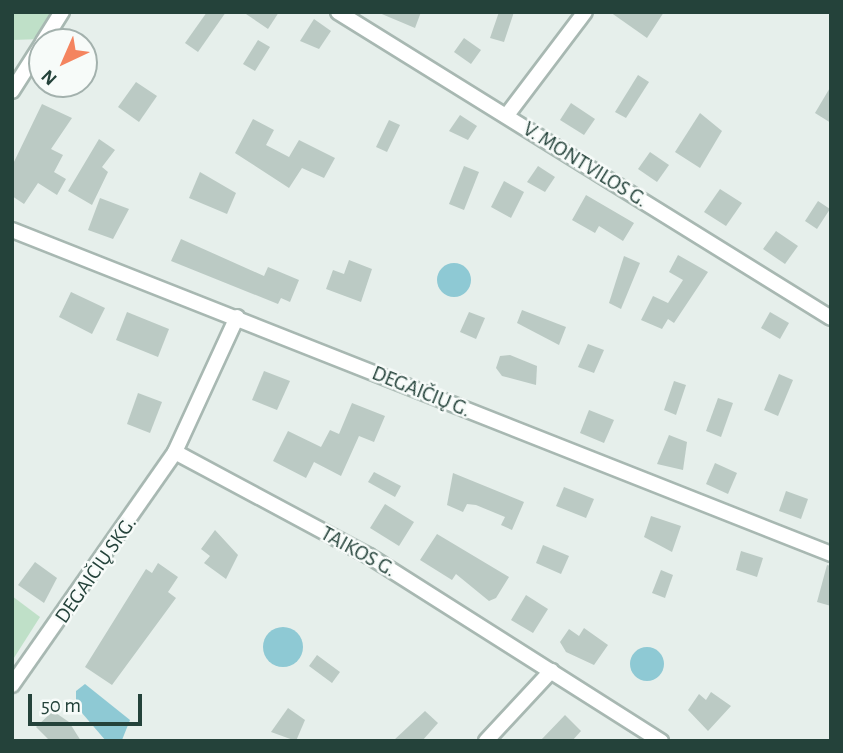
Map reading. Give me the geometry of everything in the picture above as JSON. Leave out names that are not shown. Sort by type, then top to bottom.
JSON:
[{"type":"street","points":[[52,28],[62,12]]},
{"type":"street","name":"V. MONTVILOS G.","points":[[338,12],[831,318]]},
{"type":"street","points":[[507,115],[585,12]]},
{"type":"street","points":[[12,91],[28,66]]},
{"type":"street","name":"DEGAIČIŲ G.","points":[[12,230],[831,554]]},
{"type":"street","points":[[175,452],[237,317]]},
{"type":"street","name":"TAIKOS G.","points":[[175,452],[369,556],[661,741]]},
{"type":"street","name":"DEGAIČIŲ SKG.","points":[[12,685],[175,452]]},
{"type":"street","points":[[486,741],[551,671]]},
{"type":"green space","points":[[12,12],[60,12],[49,28],[28,28],[28,39],[12,40]]},
{"type":"green space","points":[[12,596],[40,617],[12,661]]},
{"type":"water","points":[[454,263],[466,268],[471,280],[466,292],[454,297],[442,292],[437,280],[442,268]]},
{"type":"water","points":[[283,627],[291,628],[297,633],[302,639],[302,655],[297,661],[291,666],[283,667],[275,666],[269,661],[264,655],[263,647],[264,639],[269,633],[275,628]]},
{"type":"water","points":[[647,647],[659,652],[664,664],[659,676],[647,681],[635,676],[630,664],[635,652]]},
{"type":"water","points":[[85,684],[130,720],[122,740],[106,741],[76,706],[76,691]]},
{"type":"building","points":[[207,12],[226,12],[198,52],[185,43]]},
{"type":"building","points":[[243,12],[279,12],[268,29]]},
{"type":"building","points":[[377,12],[421,12],[415,28]]},
{"type":"building","points":[[499,12],[514,12],[504,42],[490,38]]},
{"type":"building","points":[[610,12],[664,12],[647,38]]},
{"type":"building","points":[[314,19],[331,31],[319,49],[300,41]]},
{"type":"building","points":[[464,38],[481,50],[471,64],[454,52]]},
{"type":"building","points":[[258,40],[270,47],[255,71],[243,64]]},
{"type":"building","points":[[638,75],[649,82],[626,118],[615,112]]},
{"type":"building","points":[[136,82],[157,96],[139,122],[118,107]]},
{"type":"building","points":[[831,86],[831,123],[815,113]]},
{"type":"building","points":[[571,103],[595,119],[584,135],[560,120]]},
{"type":"building","points":[[42,104],[72,118],[51,149],[63,155],[54,172],[66,179],[57,195],[38,183],[24,204],[12,196],[12,166]]},
{"type":"building","points":[[700,113],[722,131],[700,168],[675,152]]},
{"type":"building","points":[[460,115],[477,126],[468,140],[449,131]]},
{"type":"building","points":[[253,119],[274,130],[266,145],[289,157],[299,140],[335,158],[324,178],[302,168],[289,188],[235,153]]},
{"type":"building","points":[[389,120],[400,125],[387,152],[376,147]]},
{"type":"building","points":[[99,139],[115,150],[102,167],[108,172],[92,205],[68,191]]},
{"type":"building","points":[[650,152],[669,165],[657,182],[638,169]]},
{"type":"building","points":[[464,166],[479,172],[464,210],[449,204]]},
{"type":"building","points":[[538,166],[555,177],[545,192],[527,182]]},
{"type":"building","points":[[200,172],[236,193],[227,214],[189,198]]},
{"type":"building","points":[[504,181],[524,192],[511,218],[491,207]]},
{"type":"building","points":[[720,189],[742,203],[726,226],[704,212]]},
{"type":"building","points":[[586,195],[634,223],[623,241],[599,226],[595,233],[572,220]]},
{"type":"building","points":[[100,198],[129,209],[113,239],[88,230]]},
{"type":"building","points":[[818,201],[830,209],[817,229],[805,221]]},
{"type":"building","points":[[776,231],[798,246],[785,264],[763,249]]},
{"type":"building","points":[[181,239],[264,276],[268,267],[299,280],[290,302],[281,298],[278,304],[171,261]]},
{"type":"building","points":[[678,255],[708,272],[674,323],[668,319],[662,329],[641,320],[653,296],[668,303],[683,280],[669,272]]},
{"type":"building","points":[[624,256],[640,263],[621,309],[609,303]]},
{"type":"building","points":[[349,260],[372,269],[361,302],[326,289],[333,270],[344,274]]},
{"type":"building","points":[[71,292],[105,308],[92,334],[59,317]]},
{"type":"building","points":[[522,310],[566,327],[559,345],[517,323]]},
{"type":"building","points":[[127,312],[169,329],[158,357],[116,340]]},
{"type":"building","points":[[469,312],[485,318],[476,339],[460,332]]},
{"type":"building","points":[[770,312],[789,323],[780,339],[761,328]]},
{"type":"building","points":[[588,344],[604,350],[594,373],[578,367]]},
{"type":"building","points":[[510,355],[537,366],[536,385],[502,376],[496,368],[500,356]]},
{"type":"building","points":[[264,371],[290,381],[277,410],[252,400]]},
{"type":"building","points":[[779,374],[793,380],[778,416],[764,410]]},
{"type":"building","points":[[674,381],[686,385],[676,415],[664,410]]},
{"type":"building","points":[[138,393],[162,402],[150,433],[127,424]]},
{"type":"building","points":[[718,398],[733,403],[721,437],[706,431]]},
{"type":"building","points":[[352,403],[385,416],[374,442],[359,436],[341,476],[314,462],[306,478],[273,461],[288,431],[321,447],[330,430],[339,434]]},
{"type":"building","points":[[589,410],[614,420],[604,443],[580,433]]},
{"type":"building","points":[[669,435],[687,442],[683,470],[657,464]]},
{"type":"building","points":[[715,463],[737,473],[728,494],[706,484]]},
{"type":"building","points":[[374,472],[401,486],[395,497],[368,482]]},
{"type":"building","points":[[453,473],[524,502],[512,530],[501,525],[505,517],[476,505],[467,504],[463,512],[447,505]]},
{"type":"building","points":[[564,487],[594,499],[586,518],[556,506]]},
{"type":"building","points":[[786,491],[808,499],[801,519],[779,511]]},
{"type":"building","points":[[385,504],[414,522],[399,546],[370,528]]},
{"type":"building","points":[[651,516],[681,526],[672,552],[644,537]]},
{"type":"building","points":[[215,530],[238,555],[226,579],[204,563],[210,556],[201,549]]},
{"type":"building","points":[[437,534],[509,577],[496,598],[489,601],[456,574],[452,580],[420,560]]},
{"type":"building","points":[[543,545],[569,556],[561,574],[536,563]]},
{"type":"building","points":[[741,551],[763,558],[757,577],[736,570]]},
{"type":"building","points":[[35,562],[57,578],[44,603],[18,585]]},
{"type":"building","points":[[158,563],[178,577],[168,592],[176,598],[112,685],[85,667],[146,569],[152,573]]},
{"type":"building","points":[[827,565],[831,566],[831,606],[817,602]]},
{"type":"building","points":[[661,570],[673,575],[665,598],[652,593]]},
{"type":"building","points":[[526,595],[548,609],[533,633],[511,620]]},
{"type":"building","points":[[584,628],[608,645],[594,665],[566,652],[560,642],[569,629],[579,636]]},
{"type":"building","points":[[317,655],[340,672],[332,683],[309,666]]},
{"type":"building","points":[[711,692],[731,706],[708,731],[688,710],[699,694],[706,700]]},
{"type":"building","points":[[288,708],[305,720],[296,741],[271,732]]},
{"type":"building","points":[[53,711],[69,722],[81,741],[50,741],[36,727]]},
{"type":"building","points":[[425,711],[438,723],[422,741],[393,741]]},
{"type":"building","points":[[565,715],[581,731],[572,741],[540,741]]}]
